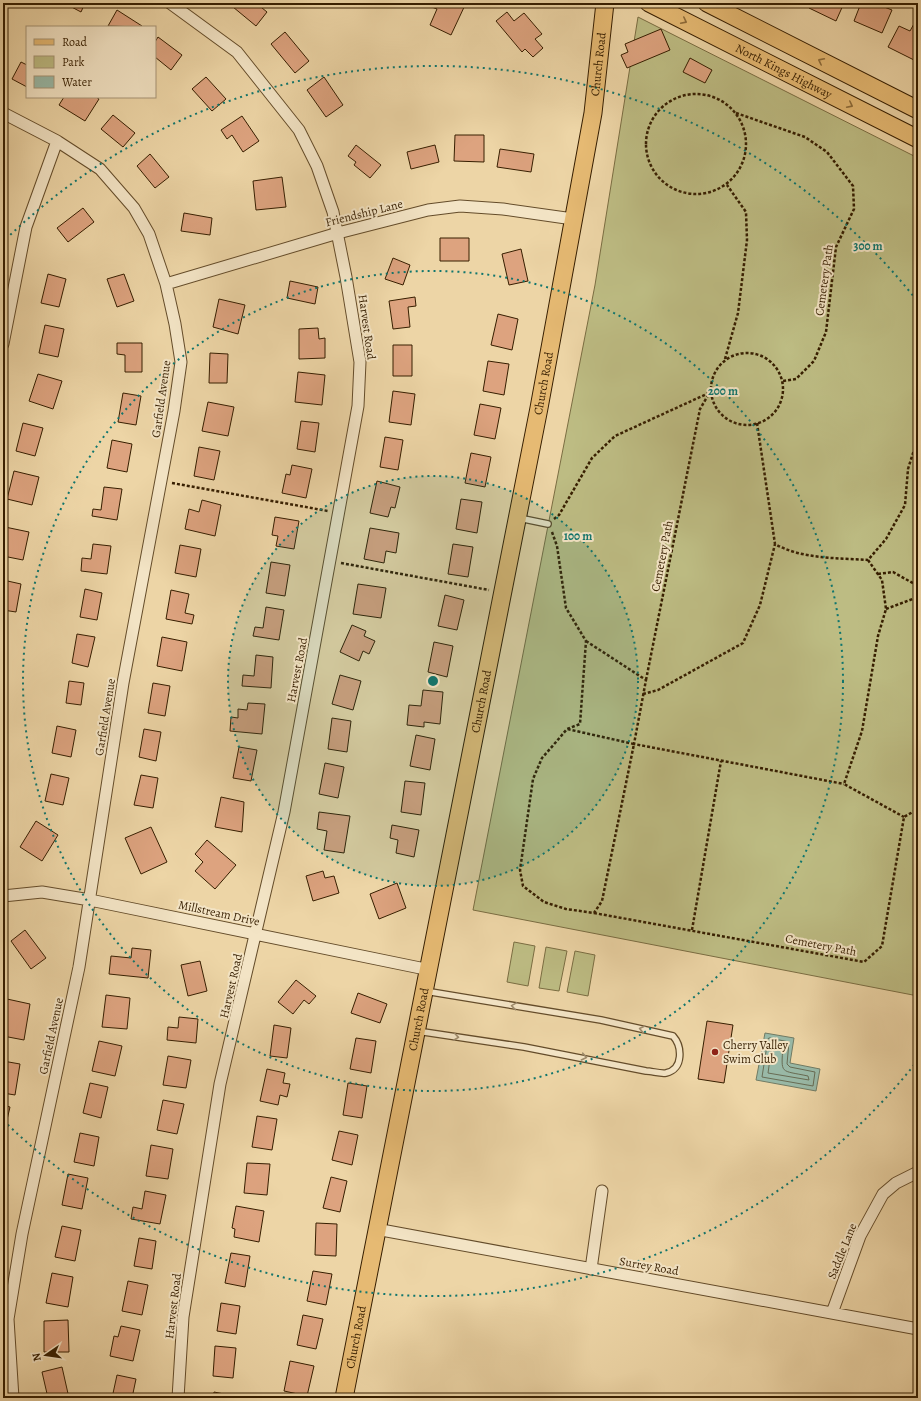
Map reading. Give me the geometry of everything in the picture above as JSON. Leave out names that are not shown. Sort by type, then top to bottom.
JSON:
[{"type":"main road","name":"Church Road","points":[[344,1398],[376,1229],[430,970],[518,518],[593,113],[605,3]]},
{"type":"main road","name":"North Kings Highway","points":[[649,3],[918,139]]},
{"type":"main road","points":[[707,3],[918,110]]},
{"type":"street","name":"Harvest Road","points":[[170,3],[237,52],[299,130],[317,166],[333,212],[338,233],[360,362],[358,406],[284,812],[220,1084],[183,1318],[178,1398]]},
{"type":"street","name":"Garfield Avenue","points":[[3,113],[56,141],[100,169],[134,208],[149,234],[166,284],[175,324],[181,362],[161,481],[123,684],[79,967],[22,1234],[8,1319],[13,1398]]},
{"type":"street","points":[[3,344],[26,227],[56,141]]},
{"type":"street","name":"Friendship Lane","points":[[166,284],[338,233],[428,210],[460,206],[503,209],[573,219]]},
{"type":"street","name":"Millstream Drive","points":[[3,896],[42,892],[90,900],[430,970]]},
{"type":"street","name":"Saddle Lane","points":[[832,1313],[860,1236],[883,1194],[896,1183],[918,1172]]},
{"type":"street","points":[[591,1269],[602,1191]]},
{"type":"street","name":"Surrey Road","points":[[376,1229],[918,1329]]},
{"type":"lane","points":[[518,518],[548,524]]},
{"type":"lane","points":[[417,1031],[524,1047],[646,1071],[666,1073],[675,1068],[680,1057],[677,1041],[673,1036],[601,1020],[425,991]]},
{"type":"path","name":"Cemetery Path","points":[[694,93],[710,95],[724,102],[736,113],[744,127],[747,143],[745,158],[738,173],[726,184],[711,192],[699,194],[677,190],[662,181],[652,167],[646,150],[647,133],[654,117],[664,105],[678,97],[694,93]]},
{"type":"path","name":"Cemetery Path","points":[[736,113],[805,136],[827,152],[853,186],[854,209],[836,247],[826,332],[814,362],[796,379],[782,381]]},
{"type":"path","name":"Cemetery Path","points":[[594,913],[602,901],[700,409],[711,392],[712,380],[716,369],[725,360],[738,313],[747,240],[746,212],[726,184]]},
{"type":"path","points":[[646,680],[586,641],[566,608],[557,546],[548,524],[559,515],[592,458],[615,436],[711,392],[717,408],[729,421],[740,425],[757,423],[773,414],[780,404],[783,393],[782,381],[774,365],[760,354],[748,352],[736,354],[725,360]]},
{"type":"path","points":[[643,694],[658,690],[743,643],[760,605],[775,544],[757,423]]},
{"type":"path","points":[[868,560],[886,539],[905,504],[908,469],[913,453],[918,454]]},
{"type":"path","points":[[161,481],[339,513]]},
{"type":"path","points":[[775,544],[784,549],[817,556],[868,560],[882,580],[886,609],[878,636],[868,685],[862,731],[844,784]]},
{"type":"path","points":[[330,561],[503,593]]},
{"type":"path","points":[[878,574],[893,572],[918,586]]},
{"type":"path","points":[[886,609],[918,597]]},
{"type":"path","name":"Cemetery Path","points":[[586,641],[580,724],[567,729],[542,758],[533,779],[520,870],[523,886],[544,902],[566,909],[692,930],[864,962],[882,946],[904,817]]},
{"type":"path","points":[[567,729],[634,744],[844,784],[904,817],[918,809]]},
{"type":"path","points":[[692,930],[721,760]]},
{"type":"green space","points":[[638,17],[918,158],[918,996],[473,910],[595,285]]},
{"type":"green space","points":[[514,942],[535,946],[528,986],[507,982]]},
{"type":"green space","points":[[546,947],[567,951],[559,991],[539,988]]},
{"type":"green space","points":[[575,951],[595,955],[588,996],[567,992]]},
{"type":"water","points":[[765,1033],[794,1038],[790,1063],[820,1069],[816,1091],[756,1080]]},
{"type":"building","points":[[64,3],[85,3],[81,12]]},
{"type":"building","points":[[236,3],[256,3],[267,12],[256,26],[233,7]]},
{"type":"building","points":[[430,3],[466,3],[451,35],[430,25],[437,9],[429,6]]},
{"type":"building","points":[[811,3],[844,3],[836,21],[809,8]]},
{"type":"building","points":[[861,3],[874,3],[892,10],[882,33],[854,21]]},
{"type":"building","points":[[117,10],[142,26],[108,26]]},
{"type":"building","points":[[507,12],[514,21],[524,13],[542,34],[535,39],[543,48],[533,57],[525,49],[522,52],[496,21]]},
{"type":"building","points":[[915,22],[918,24],[918,53],[914,60],[888,47],[899,26],[910,31]]},
{"type":"building","points":[[661,29],[670,50],[627,68],[621,55],[628,52],[625,44]]},
{"type":"building","points":[[285,32],[309,61],[295,73],[271,44]]},
{"type":"building","points":[[158,37],[182,55],[171,70],[156,58],[156,40]]},
{"type":"building","points":[[690,58],[712,70],[705,83],[683,72]]},
{"type":"building","points":[[21,62],[26,64],[26,86],[12,79]]},
{"type":"building","points":[[206,77],[226,99],[212,111],[192,89]]},
{"type":"building","points":[[324,77],[343,105],[326,117],[307,90]]},
{"type":"building","points":[[63,98],[99,99],[85,121],[59,105]]},
{"type":"building","points":[[113,115],[135,133],[123,147],[101,129]]},
{"type":"building","points":[[242,116],[259,141],[243,152],[232,135],[227,139],[221,130]]},
{"type":"building","points":[[455,135],[484,135],[484,162],[454,161]]},
{"type":"building","points":[[356,145],[381,165],[370,178],[354,165],[356,162],[348,156]]},
{"type":"building","points":[[435,145],[439,162],[411,169],[407,152]]},
{"type":"building","points":[[500,149],[534,154],[531,172],[497,167]]},
{"type":"building","points":[[150,154],[169,177],[155,188],[137,166]]},
{"type":"building","points":[[282,177],[286,207],[256,210],[253,181]]},
{"type":"building","points":[[83,208],[94,222],[68,242],[57,228]]},
{"type":"building","points":[[184,213],[212,218],[210,235],[181,231]]},
{"type":"building","points":[[440,238],[469,238],[469,261],[440,261]]},
{"type":"building","points":[[521,249],[528,281],[509,285],[502,254]]},
{"type":"building","points":[[393,258],[410,265],[403,285],[385,279]]},
{"type":"building","points":[[48,274],[66,279],[59,307],[41,303]]},
{"type":"building","points":[[124,274],[134,301],[117,307],[107,279]]},
{"type":"building","points":[[290,281],[318,287],[315,304],[287,298]]},
{"type":"building","points":[[415,297],[416,306],[408,307],[410,327],[393,329],[389,301]]},
{"type":"building","points":[[219,299],[245,305],[238,334],[213,327]]},
{"type":"building","points":[[498,314],[518,319],[512,350],[491,345]]},
{"type":"building","points":[[45,325],[64,329],[58,357],[39,353]]},
{"type":"building","points":[[318,328],[319,339],[325,338],[325,358],[299,359],[299,329]]},
{"type":"building","points":[[117,343],[142,343],[142,372],[125,372],[125,355],[117,354]]},
{"type":"building","points":[[393,345],[412,345],[412,376],[393,376]]},
{"type":"building","points":[[210,353],[228,354],[227,383],[209,383]]},
{"type":"building","points":[[488,361],[509,364],[504,395],[483,391]]},
{"type":"building","points":[[298,372],[325,375],[322,405],[295,402]]},
{"type":"building","points":[[38,374],[62,381],[53,409],[29,401]]},
{"type":"building","points":[[393,391],[415,394],[411,425],[389,422]]},
{"type":"building","points":[[123,393],[141,396],[136,425],[118,422]]},
{"type":"building","points":[[208,402],[234,407],[228,436],[202,431]]},
{"type":"building","points":[[480,404],[501,408],[495,439],[474,435]]},
{"type":"building","points":[[301,421],[319,423],[315,452],[297,449]]},
{"type":"building","points":[[23,423],[43,428],[35,456],[16,451]]},
{"type":"building","points":[[385,437],[403,440],[398,470],[380,467]]},
{"type":"building","points":[[112,440],[132,444],[127,472],[107,468]]},
{"type":"building","points":[[199,447],[220,451],[214,480],[194,476]]},
{"type":"building","points":[[471,453],[491,457],[485,487],[465,483]]},
{"type":"building","points":[[292,465],[312,469],[306,498],[282,493],[286,474],[290,475]]},
{"type":"building","points":[[14,471],[39,477],[32,505],[7,499]]},
{"type":"building","points":[[377,481],[400,487],[395,508],[391,507],[388,517],[370,513]]},
{"type":"building","points":[[104,487],[122,489],[117,520],[92,516],[93,509],[101,510]]},
{"type":"building","points":[[461,499],[482,502],[477,533],[456,529]]},
{"type":"building","points":[[202,500],[221,505],[215,536],[185,529],[189,509],[199,512]]},
{"type":"building","points":[[275,517],[299,521],[294,549],[276,546],[278,536],[272,535]]},
{"type":"building","points":[[5,527],[29,532],[23,560],[3,556]]},
{"type":"building","points":[[370,528],[399,533],[396,553],[386,551],[384,563],[364,559]]},
{"type":"building","points":[[93,544],[111,546],[107,574],[81,571],[82,558],[91,559]]},
{"type":"building","points":[[453,544],[473,547],[468,577],[448,574]]},
{"type":"building","points":[[180,545],[201,549],[196,577],[175,573]]},
{"type":"building","points":[[271,562],[290,565],[285,596],[266,593]]},
{"type":"building","points":[[3,580],[21,584],[16,612],[3,610]]},
{"type":"building","points":[[358,584],[386,588],[381,618],[353,614]]},
{"type":"building","points":[[85,589],[102,593],[97,620],[80,617]]},
{"type":"building","points":[[171,590],[189,594],[185,613],[194,615],[192,624],[166,619]]},
{"type":"building","points":[[445,595],[464,600],[457,630],[438,626]]},
{"type":"building","points":[[266,607],[284,610],[279,640],[253,636],[255,627],[263,628]]},
{"type":"building","points":[[352,625],[366,631],[364,636],[375,641],[369,654],[363,651],[359,661],[340,652]]},
{"type":"building","points":[[77,634],[95,637],[88,667],[72,663]]},
{"type":"building","points":[[3,637],[6,638],[3,649]]},
{"type":"building","points":[[162,637],[187,642],[182,671],[157,666]]},
{"type":"building","points":[[434,642],[453,646],[447,677],[428,672]]},
{"type":"building","points":[[256,655],[273,657],[271,688],[242,686],[243,675],[254,676]]},
{"type":"building","points":[[340,675],[361,681],[353,710],[332,704]]},
{"type":"building","points":[[69,681],[84,683],[81,705],[66,703]]},
{"type":"building","points":[[153,683],[170,686],[165,716],[148,713]]},
{"type":"building","points":[[423,690],[443,692],[440,724],[424,722],[424,727],[407,725],[409,705],[421,706]]},
{"type":"building","points":[[248,703],[265,704],[262,734],[230,731],[231,717],[238,718],[238,709],[247,710]]},
{"type":"building","points":[[332,718],[351,721],[347,752],[328,749]]},
{"type":"building","points":[[57,726],[76,730],[71,757],[52,753]]},
{"type":"building","points":[[144,729],[161,732],[156,761],[139,757]]},
{"type":"building","points":[[416,735],[435,739],[430,770],[410,766]]},
{"type":"building","points":[[239,747],[257,750],[251,781],[233,778]]},
{"type":"building","points":[[325,763],[344,767],[338,798],[319,794]]},
{"type":"building","points":[[51,774],[69,778],[63,805],[45,801]]},
{"type":"building","points":[[141,775],[158,778],[153,808],[134,805]]},
{"type":"building","points":[[405,781],[425,783],[421,815],[401,812]]},
{"type":"building","points":[[221,797],[244,802],[242,832],[215,827]]},
{"type":"building","points":[[319,812],[350,816],[344,853],[324,850],[327,831],[317,829]]},
{"type":"building","points":[[36,821],[58,835],[42,861],[20,847]]},
{"type":"building","points":[[392,825],[419,830],[414,857],[396,853],[398,840],[390,838]]},
{"type":"building","points":[[151,827],[167,862],[141,874],[125,838]]},
{"type":"building","points":[[207,840],[236,865],[215,889],[195,871],[203,862],[195,854]]},
{"type":"building","points":[[323,871],[325,878],[334,876],[339,893],[313,901],[306,876]]},
{"type":"building","points":[[397,883],[406,908],[379,919],[370,894]]},
{"type":"building","points":[[25,930],[46,958],[31,969],[11,941]]},
{"type":"building","points":[[132,948],[151,950],[148,978],[109,974],[111,956],[131,958]]},
{"type":"building","points":[[200,961],[207,991],[188,996],[181,965]]},
{"type":"building","points":[[296,980],[316,996],[309,1004],[304,1000],[293,1014],[278,1002]]},
{"type":"building","points":[[358,993],[387,1004],[380,1023],[351,1013]]},
{"type":"building","points":[[106,995],[130,998],[127,1029],[102,1027]]},
{"type":"building","points":[[7,999],[30,1004],[24,1040],[3,1036],[3,1022]]},
{"type":"building","points":[[179,1017],[198,1019],[196,1043],[167,1040],[168,1027],[178,1028]]},
{"type":"building","name":"Cherry Valley Swim Club","points":[[707,1021],[733,1025],[724,1083],[698,1079]]},
{"type":"building","points":[[274,1025],[291,1028],[287,1058],[270,1056]]},
{"type":"building","points":[[356,1038],[376,1041],[371,1073],[350,1069]]},
{"type":"building","points":[[99,1041],[122,1046],[115,1076],[92,1071]]},
{"type":"building","points":[[168,1056],[191,1060],[186,1088],[163,1085]]},
{"type":"building","points":[[3,1061],[20,1064],[15,1095],[3,1093]]},
{"type":"building","points":[[267,1069],[285,1073],[283,1083],[290,1084],[287,1097],[280,1095],[278,1105],[260,1101]]},
{"type":"building","points":[[90,1083],[108,1087],[101,1118],[83,1113]]},
{"type":"building","points":[[348,1083],[367,1086],[362,1118],[343,1115]]},
{"type":"building","points":[[163,1100],[184,1104],[177,1134],[157,1130]]},
{"type":"building","points":[[3,1105],[10,1107],[3,1137]]},
{"type":"building","points":[[257,1116],[277,1119],[272,1150],[252,1147]]},
{"type":"building","points":[[339,1131],[358,1135],[352,1165],[332,1160]]},
{"type":"building","points":[[80,1133],[99,1137],[94,1166],[74,1162]]},
{"type":"building","points":[[151,1145],[173,1149],[168,1179],[146,1176]]},
{"type":"building","points":[[247,1163],[270,1164],[267,1195],[244,1193]]},
{"type":"building","points":[[68,1174],[88,1178],[82,1209],[62,1205]]},
{"type":"building","points":[[331,1177],[347,1181],[340,1212],[323,1208]]},
{"type":"building","points":[[145,1191],[166,1195],[160,1224],[131,1219],[133,1207],[142,1209]]},
{"type":"building","points":[[236,1206],[264,1211],[259,1242],[234,1237],[235,1229],[232,1228]]},
{"type":"building","points":[[316,1223],[337,1224],[336,1256],[315,1255]]},
{"type":"building","points":[[62,1226],[81,1230],[75,1261],[55,1257]]},
{"type":"building","points":[[139,1238],[156,1241],[152,1269],[134,1266]]},
{"type":"building","points":[[231,1253],[250,1256],[245,1287],[225,1283]]},
{"type":"building","points":[[313,1271],[332,1274],[326,1305],[307,1301]]},
{"type":"building","points":[[52,1273],[73,1277],[68,1307],[46,1303]]},
{"type":"building","points":[[128,1281],[148,1285],[142,1315],[122,1311]]},
{"type":"building","points":[[221,1303],[240,1306],[236,1334],[217,1331]]},
{"type":"building","points":[[303,1315],[323,1319],[316,1349],[297,1345]]},
{"type":"building","points":[[68,1320],[69,1352],[44,1352],[44,1321]]},
{"type":"building","points":[[121,1326],[140,1330],[133,1361],[110,1356],[114,1336],[118,1337]]},
{"type":"building","points":[[215,1346],[236,1348],[233,1378],[213,1376]]},
{"type":"building","points":[[290,1361],[314,1366],[307,1396],[284,1391]]},
{"type":"building","points":[[62,1367],[69,1398],[48,1398],[42,1372]]},
{"type":"building","points":[[117,1375],[136,1379],[132,1398],[112,1398]]},
{"type":"building","points":[[214,1392],[234,1396],[233,1398],[213,1398]]},
{"type":"place","name":"Cherry Valley Swim Club","points":[[715,1052]]}]
